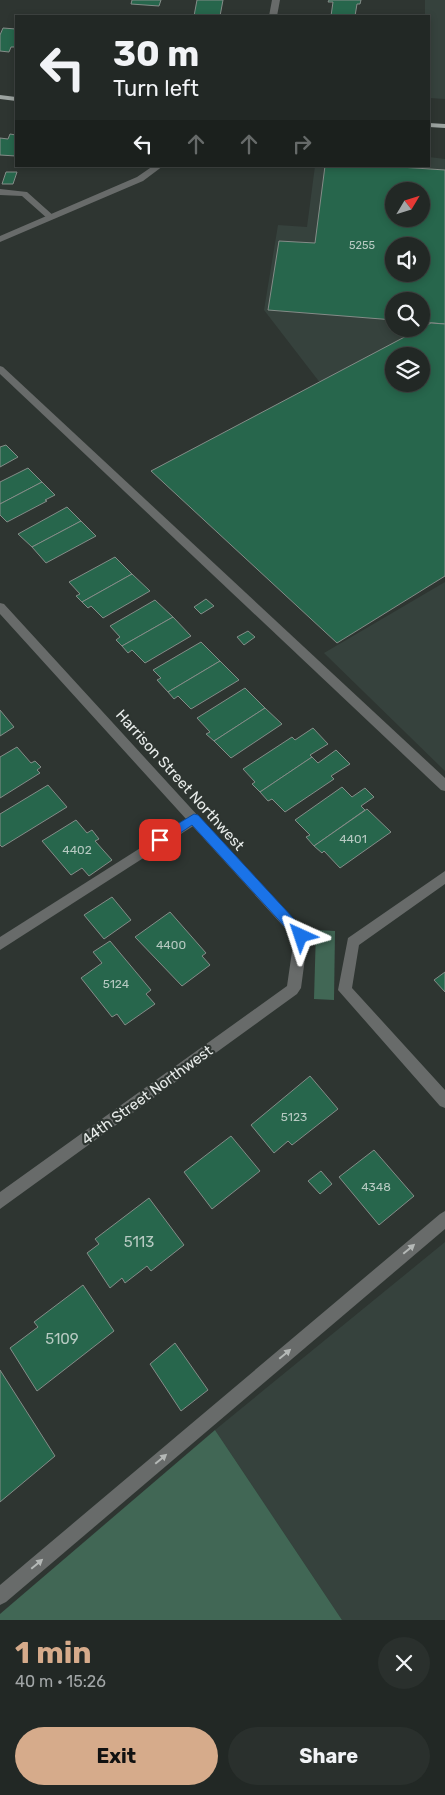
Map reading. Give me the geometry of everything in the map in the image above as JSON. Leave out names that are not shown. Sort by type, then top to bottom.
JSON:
[{"type":"main road","points":[[0,98],[15,98]]},
{"type":"main road","points":[[430,125],[445,126]]},
{"type":"street","points":[[273,15],[276,0]]},
{"type":"street","points":[[0,239],[140,179],[158,167]]},
{"type":"street","points":[[0,192],[24,194],[51,217]]},
{"type":"street","points":[[0,369],[445,786]]},
{"type":"street","name":"Harrison Street Northwest","points":[[0,606],[301,936],[294,988]]},
{"type":"street","points":[[0,944],[194,818]]},
{"type":"street","points":[[445,877],[353,942],[345,990],[445,1100]]},
{"type":"street","name":"44th Street Northwest","points":[[0,1201],[294,988]]},
{"type":"street","points":[[0,1596],[445,1219]]},
{"type":"shaded area","points":[[425,0],[445,0],[445,99],[430,98],[430,15],[425,15]]},
{"type":"shaded area","points":[[430,157],[445,159],[445,397],[397,392],[430,392],[430,347],[385,347],[385,391],[321,384],[264,310],[278,225],[307,227],[315,167],[430,167]]},
{"type":"shaded area","points":[[445,582],[445,771],[324,653]]},
{"type":"shaded area","points":[[445,1242],[445,1620],[342,1620],[215,1430]]},
{"type":"green space","points":[[316,930],[335,931],[334,1000],[314,999]]},
{"type":"green space","points":[[215,1430],[342,1620],[0,1620],[0,1614]]},
{"type":"building","points":[[132,0],[161,0],[159,6],[131,4]]},
{"type":"building","points":[[197,0],[223,0],[220,15],[194,15]]},
{"type":"building","points":[[329,0],[361,0],[360,4],[357,4],[355,15],[331,15],[333,2],[328,2]]},
{"type":"building","points":[[3,28],[15,29],[15,47],[11,47],[9,52],[0,51],[0,35]]},
{"type":"building","points":[[10,134],[15,135],[15,156],[0,155],[0,138],[8,139]]},
{"type":"building","points":[[325,167],[400,167],[445,170],[445,324],[430,323],[430,292],[385,292],[385,319],[268,310],[279,241],[315,243]]},
{"type":"building","points":[[6,172],[17,172],[13,184],[2,184]]},
{"type":"building","points":[[430,324],[445,324],[445,576],[337,643],[151,471],[385,347],[385,392],[430,392],[430,347],[386,347],[405,337],[430,337]]},
{"type":"building","points":[[6,445],[18,457],[0,467],[0,447]]},
{"type":"building","points":[[28,468],[42,482],[0,504],[0,482]]},
{"type":"building","points":[[42,482],[55,495],[7,522],[0,515],[0,504]]},
{"type":"building","points":[[67,507],[81,521],[32,547],[18,534]]},
{"type":"building","points":[[81,521],[96,536],[46,563],[32,547]]},
{"type":"building","points":[[115,557],[132,574],[82,602],[76,596],[80,594],[69,582]]},
{"type":"building","points":[[132,574],[150,591],[103,618],[91,606],[88,608],[82,602]]},
{"type":"building","points":[[206,599],[214,606],[201,614],[194,607]]},
{"type":"building","points":[[155,600],[173,617],[122,646],[116,640],[120,637],[110,626]]},
{"type":"building","points":[[173,617],[191,636],[145,663],[132,650],[128,653],[122,646]]},
{"type":"building","points":[[248,631],[255,637],[244,645],[237,637]]},
{"type":"building","points":[[201,642],[220,661],[168,692],[157,680],[161,678],[153,670]]},
{"type":"building","points":[[220,661],[239,680],[191,709],[178,696],[174,699],[168,692]]},
{"type":"building","points":[[245,688],[265,708],[214,741],[206,734],[210,732],[197,718]]},
{"type":"building","points":[[265,708],[282,724],[231,758],[214,741]]},
{"type":"building","points":[[0,710],[14,727],[0,736]]},
{"type":"building","points":[[313,728],[328,744],[260,792],[252,784],[255,782],[243,769],[292,737],[295,740]]},
{"type":"building","points":[[17,747],[31,763],[35,761],[41,767],[37,770],[40,773],[0,798],[0,757]]},
{"type":"building","points":[[336,750],[350,764],[331,776],[334,779],[285,812],[272,799],[268,801],[260,792],[312,757],[318,763]]},
{"type":"building","points":[[48,785],[67,807],[2,847],[0,845],[0,814]]},
{"type":"building","points":[[342,787],[352,797],[365,788],[374,797],[361,806],[365,810],[314,846],[306,837],[310,835],[295,820]]},
{"type":"building","points":[[367,809],[391,832],[340,868],[324,851],[322,853],[314,846]]},
{"type":"building","points":[[76,820],[87,833],[92,830],[99,839],[95,841],[112,860],[89,876],[82,868],[71,875],[42,841]]},
{"type":"building","points":[[112,897],[131,920],[104,939],[84,915]]},
{"type":"building","points":[[170,912],[206,953],[202,956],[210,965],[182,986],[135,937]]},
{"type":"building","points":[[110,941],[151,990],[146,994],[155,1004],[125,1025],[117,1014],[112,1017],[81,978],[102,963],[93,952]]},
{"type":"building","points":[[445,972],[445,992],[434,980]]},
{"type":"building","points":[[310,1076],[338,1109],[292,1145],[288,1141],[274,1153],[251,1125]]},
{"type":"building","points":[[231,1136],[260,1171],[212,1209],[184,1172]]},
{"type":"building","points":[[374,1150],[414,1196],[379,1225],[339,1177]]},
{"type":"building","points":[[321,1171],[332,1184],[320,1194],[308,1181]]},
{"type":"building","points":[[149,1198],[184,1245],[151,1271],[147,1266],[125,1283],[122,1278],[110,1288],[87,1253],[99,1244],[95,1239]]},
{"type":"building","points":[[83,1285],[114,1331],[37,1391],[10,1348],[38,1327],[34,1322]]},
{"type":"building","points":[[175,1343],[208,1390],[181,1411],[150,1364]]},
{"type":"building","points":[[0,1370],[55,1456],[0,1502]]},
{"type":"route","points":[[160,840],[194,818],[301,936]]}]
